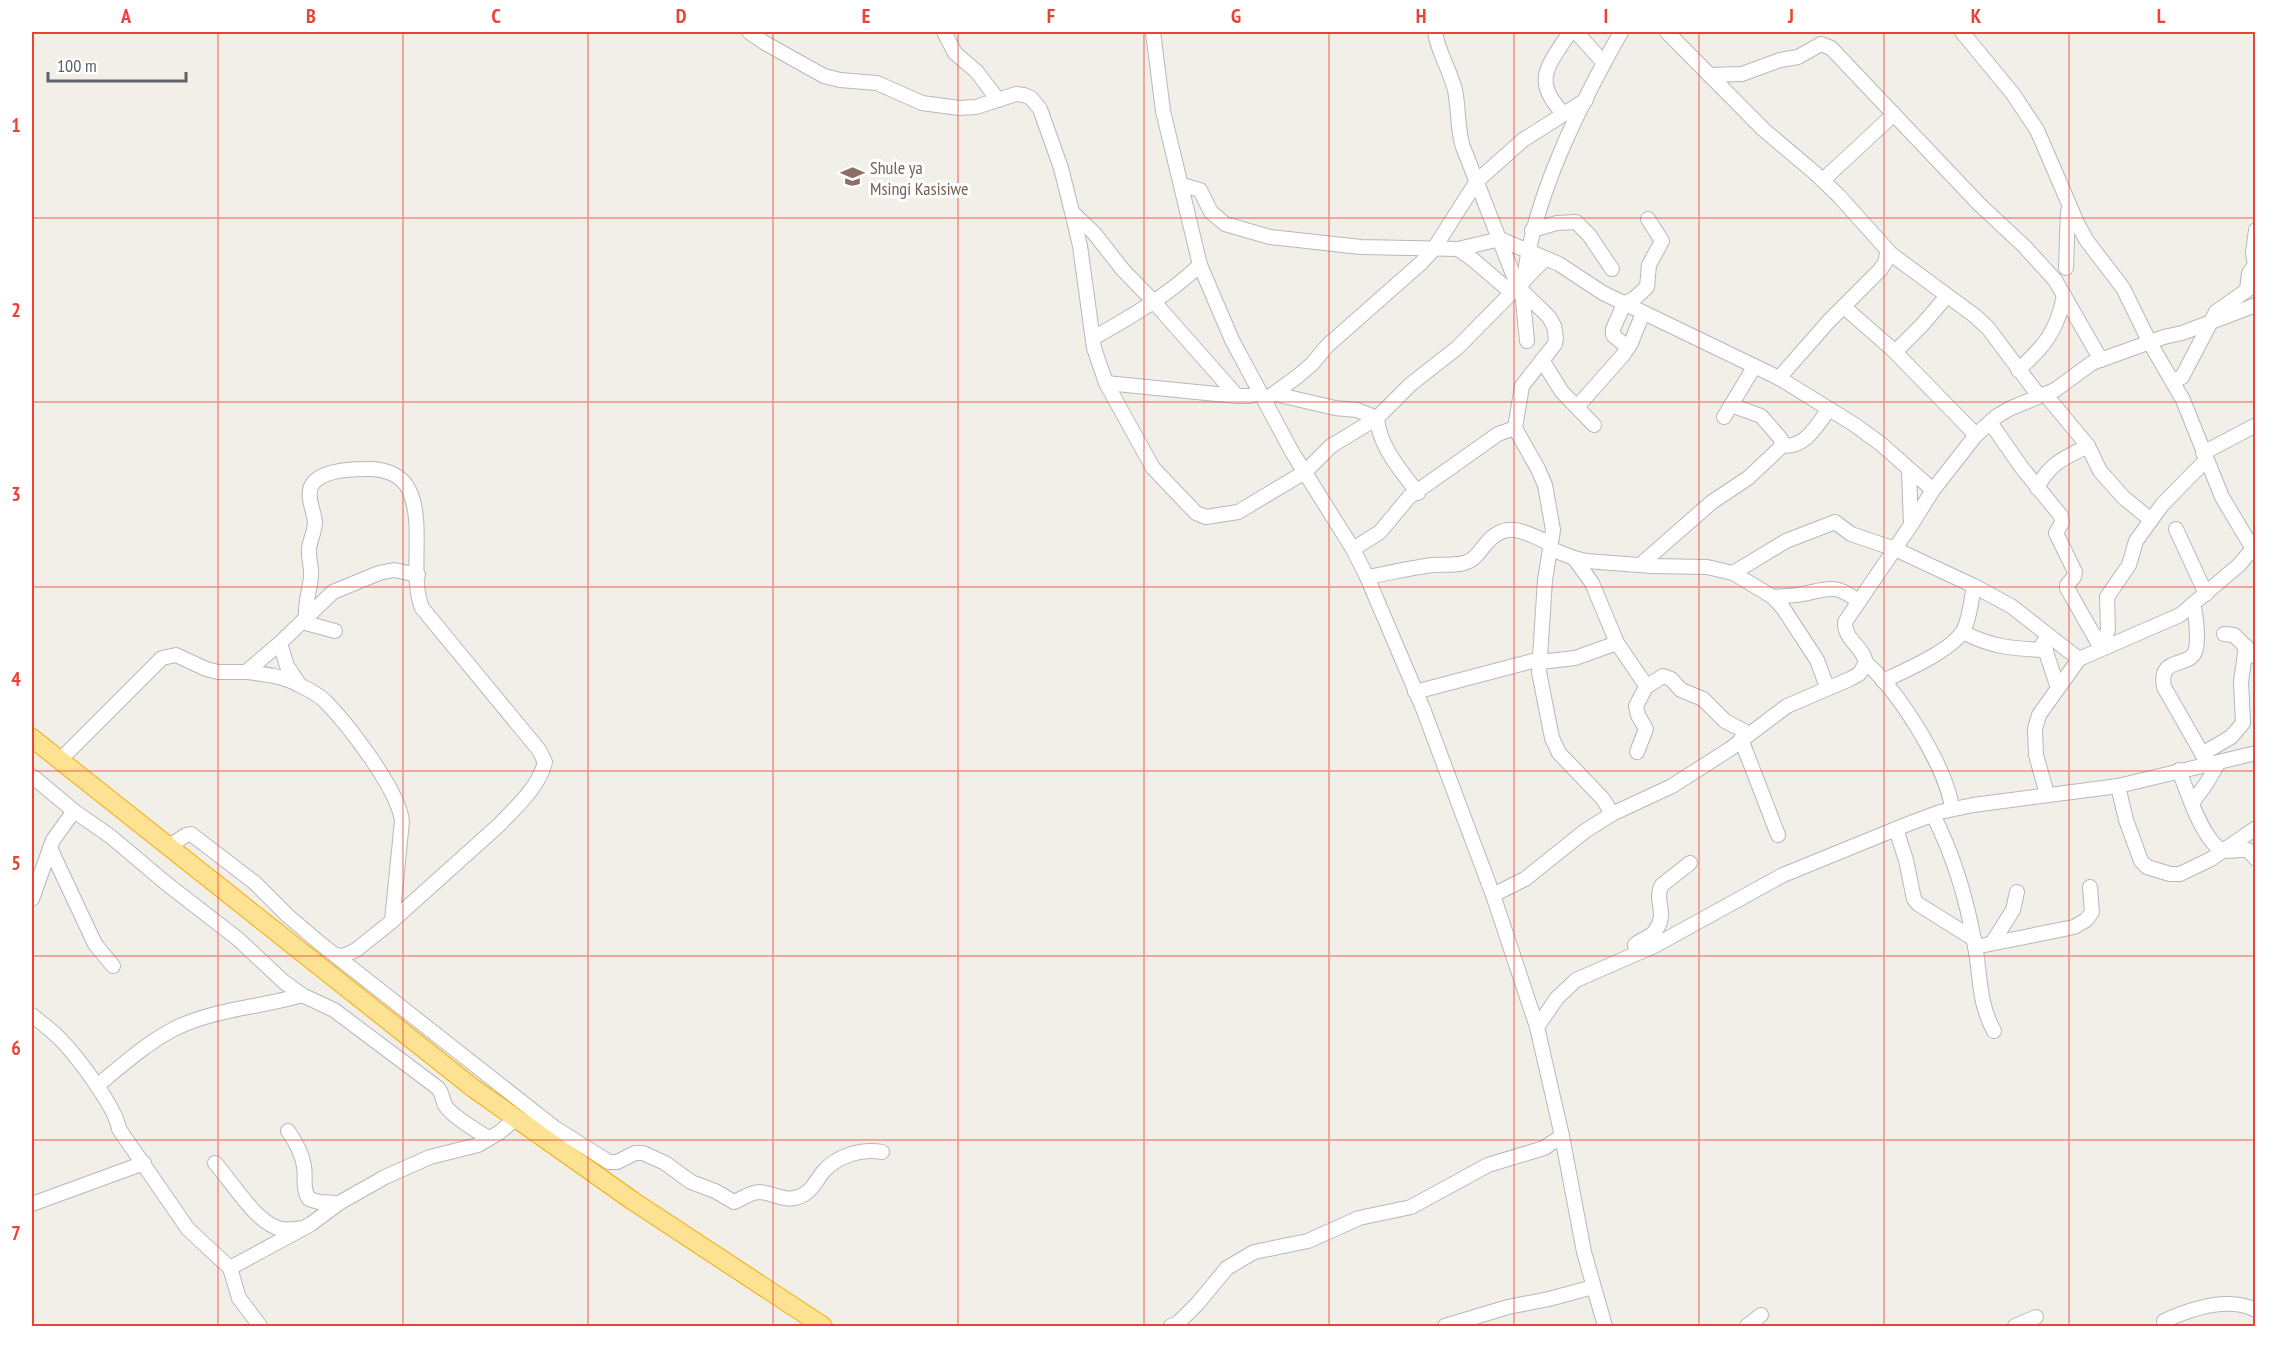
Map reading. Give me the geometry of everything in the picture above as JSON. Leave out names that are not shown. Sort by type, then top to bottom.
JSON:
[{"type":"highway","points":[[32,738],[454,1074],[624,1195],[823,1326]]},
{"type":"street","points":[[749,32],[824,76],[840,80],[877,83],[922,103],[976,107],[1016,94],[1024,94],[1036,102],[1061,168],[1080,246],[1093,338],[1107,383],[1153,468],[1196,513],[1206,518],[1238,512],[1305,472],[1331,446],[1377,418],[1412,384],[1457,348],[1519,288],[1545,259]]},
{"type":"street","points":[[944,32],[955,53],[977,72],[998,100]]},
{"type":"street","points":[[1153,32],[1163,111],[1200,265],[1232,340],[1266,396],[1305,472],[1353,549],[1367,576],[1415,692],[1493,895],[1537,1027],[1593,1287],[1605,1326]]},
{"type":"street","points":[[1435,32],[1437,44],[1455,91],[1459,134],[1519,288],[1527,341]]},
{"type":"street","points":[[1563,113],[1548,97],[1544,81],[1555,55],[1570,32]]},
{"type":"street","points":[[1576,32],[1604,63]]},
{"type":"street","points":[[1519,288],[1532,230],[1571,130],[1621,32]]},
{"type":"street","points":[[1667,32],[1764,130],[1823,180],[1887,250],[1988,328],[2018,370],[2088,446],[2100,471],[2124,498],[2151,519]]},
{"type":"street","points":[[1962,32],[2027,114],[2052,162],[2068,206],[2087,241],[2123,288],[2150,343],[2173,381],[2222,497],[2254,547],[2239,565],[2180,615],[2079,659],[2039,715],[2035,729],[2036,755],[2047,794]]},
{"type":"street","points":[[1709,75],[1742,74],[1780,60],[1798,57],[1818,46],[1826,45],[1850,66],[2055,280],[2101,360]]},
{"type":"street","points":[[1266,396],[1312,364],[1327,346],[1404,280],[1433,250],[1477,181],[1523,140],[1586,100]]},
{"type":"street","points":[[1823,180],[1894,114]]},
{"type":"street","points":[[1182,185],[1200,190],[1211,212],[1225,224],[1270,237],[1329,245],[1433,250],[1458,249],[1500,240],[1527,250],[1559,264],[1595,289],[1624,304],[1668,323],[1779,378],[1881,444],[1933,490]]},
{"type":"street","points":[[2066,268],[2068,206]]},
{"type":"street","points":[[1072,212],[1237,396]]},
{"type":"street","points":[[1628,348],[1618,340],[1613,332],[1624,304],[1647,287],[1649,265],[1662,241],[1648,219]]},
{"type":"street","points":[[1532,230],[1557,223],[1576,222],[1589,235],[1612,269]]},
{"type":"street","points":[[2173,381],[2182,377],[2210,321],[2221,307],[2235,301],[2247,290],[2249,273],[2255,265],[2253,254],[2256,230]]},
{"type":"street","points":[[2055,280],[2087,241]]},
{"type":"street","points":[[1458,249],[1519,288],[1546,313],[1554,326],[1555,344],[1522,386],[1515,428],[1535,462],[1545,485],[1553,530],[1545,580],[1540,683],[1553,743],[1566,761],[1603,799],[1612,814]]},
{"type":"street","points":[[1779,378],[1880,270],[1886,261],[1887,250]]},
{"type":"street","points":[[1093,338],[1154,302],[1200,265]]},
{"type":"street","points":[[2018,370],[2051,335],[2057,325],[2064,295]]},
{"type":"street","points":[[1895,352],[1947,296]]},
{"type":"street","points":[[1952,809],[1947,784],[1915,726],[1883,681],[1866,663],[1861,649],[1849,638],[1844,626],[1858,601],[1933,490],[1976,435],[1990,422],[2011,408],[2068,381],[2084,368],[2101,360],[2256,305]]},
{"type":"street","points":[[1844,307],[1895,352],[1976,435]]},
{"type":"street","points":[[1577,407],[1619,361],[1628,348],[1643,313]]},
{"type":"street","points":[[1542,360],[1562,392],[1594,425]]},
{"type":"street","points":[[1754,367],[1727,411],[1761,417],[1781,439],[1782,445]]},
{"type":"street","points":[[1107,383],[1237,396],[1266,396],[1357,410],[1377,418]]},
{"type":"street","points":[[1782,445],[1791,446],[1801,442],[1829,409]]},
{"type":"street","points":[[1377,418],[1378,431],[1387,449],[1418,493]]},
{"type":"street","points":[[1990,422],[2037,488],[2061,516],[2062,523],[2056,532],[2075,572],[2067,588],[2101,648]]},
{"type":"street","points":[[2101,648],[2108,630],[2106,607],[2109,592],[2129,565],[2136,541],[2151,519],[2205,456],[2256,425]]},
{"type":"street","points":[[1353,549],[1380,532],[1401,504],[1498,434],[1515,428]]},
{"type":"street","points":[[1640,565],[1712,502],[1748,478],[1782,445]]},
{"type":"street","points":[[2037,488],[2046,472],[2054,464],[2088,446]]},
{"type":"street","points":[[304,620],[311,575],[309,548],[315,523],[310,493],[315,481],[337,472],[376,468],[393,474],[408,488],[412,498],[416,525],[418,596],[422,608],[538,750],[545,762],[538,780],[515,808],[392,921],[356,950],[344,956],[335,955]]},
{"type":"street","points":[[1909,470],[1911,525]]},
{"type":"street","points":[[1733,573],[1786,541],[1834,522],[1854,536],[1895,549],[2011,606],[2079,659]]},
{"type":"street","points":[[2176,529],[2206,594]]},
{"type":"street","points":[[1367,576],[1432,565],[1461,564],[1477,556],[1491,538],[1505,530],[1520,531],[1574,558],[1640,565],[1707,567],[1733,573],[1773,597],[1817,660],[1827,687]]},
{"type":"street","points":[[1574,558],[1592,583],[1617,643],[1647,685]]},
{"type":"street","points":[[246,672],[333,592],[369,576],[394,570],[418,575]]},
{"type":"street","points":[[1883,681],[1924,661],[1958,638],[1963,632],[1974,586]]},
{"type":"street","points":[[1773,597],[1829,587],[1846,592],[1858,601]]},
{"type":"street","points":[[2193,604],[2197,620],[2196,650],[2192,656],[2167,669],[2162,677],[2164,687],[2210,760]]},
{"type":"street","points":[[304,620],[334,631]]},
{"type":"street","points":[[2038,627],[2058,688]]},
{"type":"street","points":[[1963,632],[1986,644],[1998,647],[2046,650]]},
{"type":"street","points":[[2192,803],[2206,784],[2210,760],[2243,723],[2241,682],[2251,652],[2234,635],[2224,634]]},
{"type":"street","points":[[280,643],[287,666],[300,685]]},
{"type":"street","points":[[1415,692],[1540,661],[1575,658],[1617,643]]},
{"type":"street","points":[[60,760],[155,665],[168,655],[176,655],[218,672],[246,672],[277,676],[300,685],[326,702],[363,748],[392,791],[400,809],[402,837],[392,921]]},
{"type":"street","points":[[1493,895],[1525,879],[1585,831],[1612,814],[1672,786],[1716,758],[1787,706],[1859,674],[1866,663]]},
{"type":"street","points":[[1637,752],[1646,729],[1636,706],[1647,685],[1663,676],[1668,677],[1681,690],[1703,699],[1725,721],[1745,736],[1778,835]]},
{"type":"street","points":[[1537,1027],[1557,998],[1576,980],[1654,946],[1783,875],[1896,829],[1952,809],[2047,794],[2118,786],[2210,760],[2256,753]]},
{"type":"street","points":[[2179,770],[2192,803],[2217,846],[2223,850],[2248,850],[2256,859]]},
{"type":"street","points":[[32,776],[238,939],[269,970],[302,995],[334,1010],[418,1072],[443,1093],[444,1104],[451,1112],[488,1138]]},
{"type":"street","points":[[2118,786],[2126,820],[2141,861],[2146,866],[2177,875],[2223,850],[2256,828]]},
{"type":"street","points":[[32,899],[57,833],[74,811]]},
{"type":"street","points":[[1933,815],[1953,856],[1974,943],[1981,1002],[1994,1031]]},
{"type":"street","points":[[1896,829],[1906,860],[1914,899],[1974,943],[1992,943],[2067,930],[2078,925],[2092,912],[2090,887]]},
{"type":"street","points":[[168,847],[191,834],[255,883],[288,916],[335,955],[555,1128],[609,1162],[617,1162],[635,1153],[643,1153],[665,1164],[691,1182],[715,1191],[734,1202],[759,1192],[785,1199],[794,1198],[810,1190],[822,1173],[834,1162],[857,1152],[882,1152]]},
{"type":"street","points":[[50,848],[96,944],[113,966]]},
{"type":"street","points":[[1637,952],[1635,945],[1654,932],[1660,922],[1662,912],[1659,895],[1662,885],[1690,863]]},
{"type":"street","points":[[1992,943],[2013,909],[2017,891]]},
{"type":"street","points":[[97,1086],[142,1050],[179,1027],[220,1013],[302,995]]},
{"type":"street","points":[[32,1015],[59,1038],[97,1086],[116,1114],[119,1129],[188,1229],[230,1268],[239,1298],[260,1326]]},
{"type":"street","points":[[230,1268],[304,1228],[339,1203],[416,1162],[478,1144],[500,1132],[515,1119]]},
{"type":"street","points":[[288,1131],[300,1151],[304,1166],[304,1189],[309,1199],[339,1203]]},
{"type":"street","points":[[1171,1326],[1178,1323],[1198,1303],[1227,1268],[1254,1252],[1308,1241],[1359,1218],[1411,1207],[1488,1165],[1544,1148],[1562,1136]]},
{"type":"street","points":[[32,1204],[144,1163]]},
{"type":"street","points":[[215,1163],[266,1221],[276,1228],[285,1230],[304,1228]]},
{"type":"street","points":[[1445,1326],[1471,1324],[1508,1307],[1593,1287]]},
{"type":"street","points":[[2164,1321],[2182,1313],[2227,1304],[2243,1305],[2256,1310]]},
{"type":"street","points":[[1747,1326],[1761,1315]]},
{"type":"street","points":[[2015,1326],[2036,1317]]},
{"type":"place","name":"Shule ya Msingi Kasisiwe","points":[[852,177]]}]
